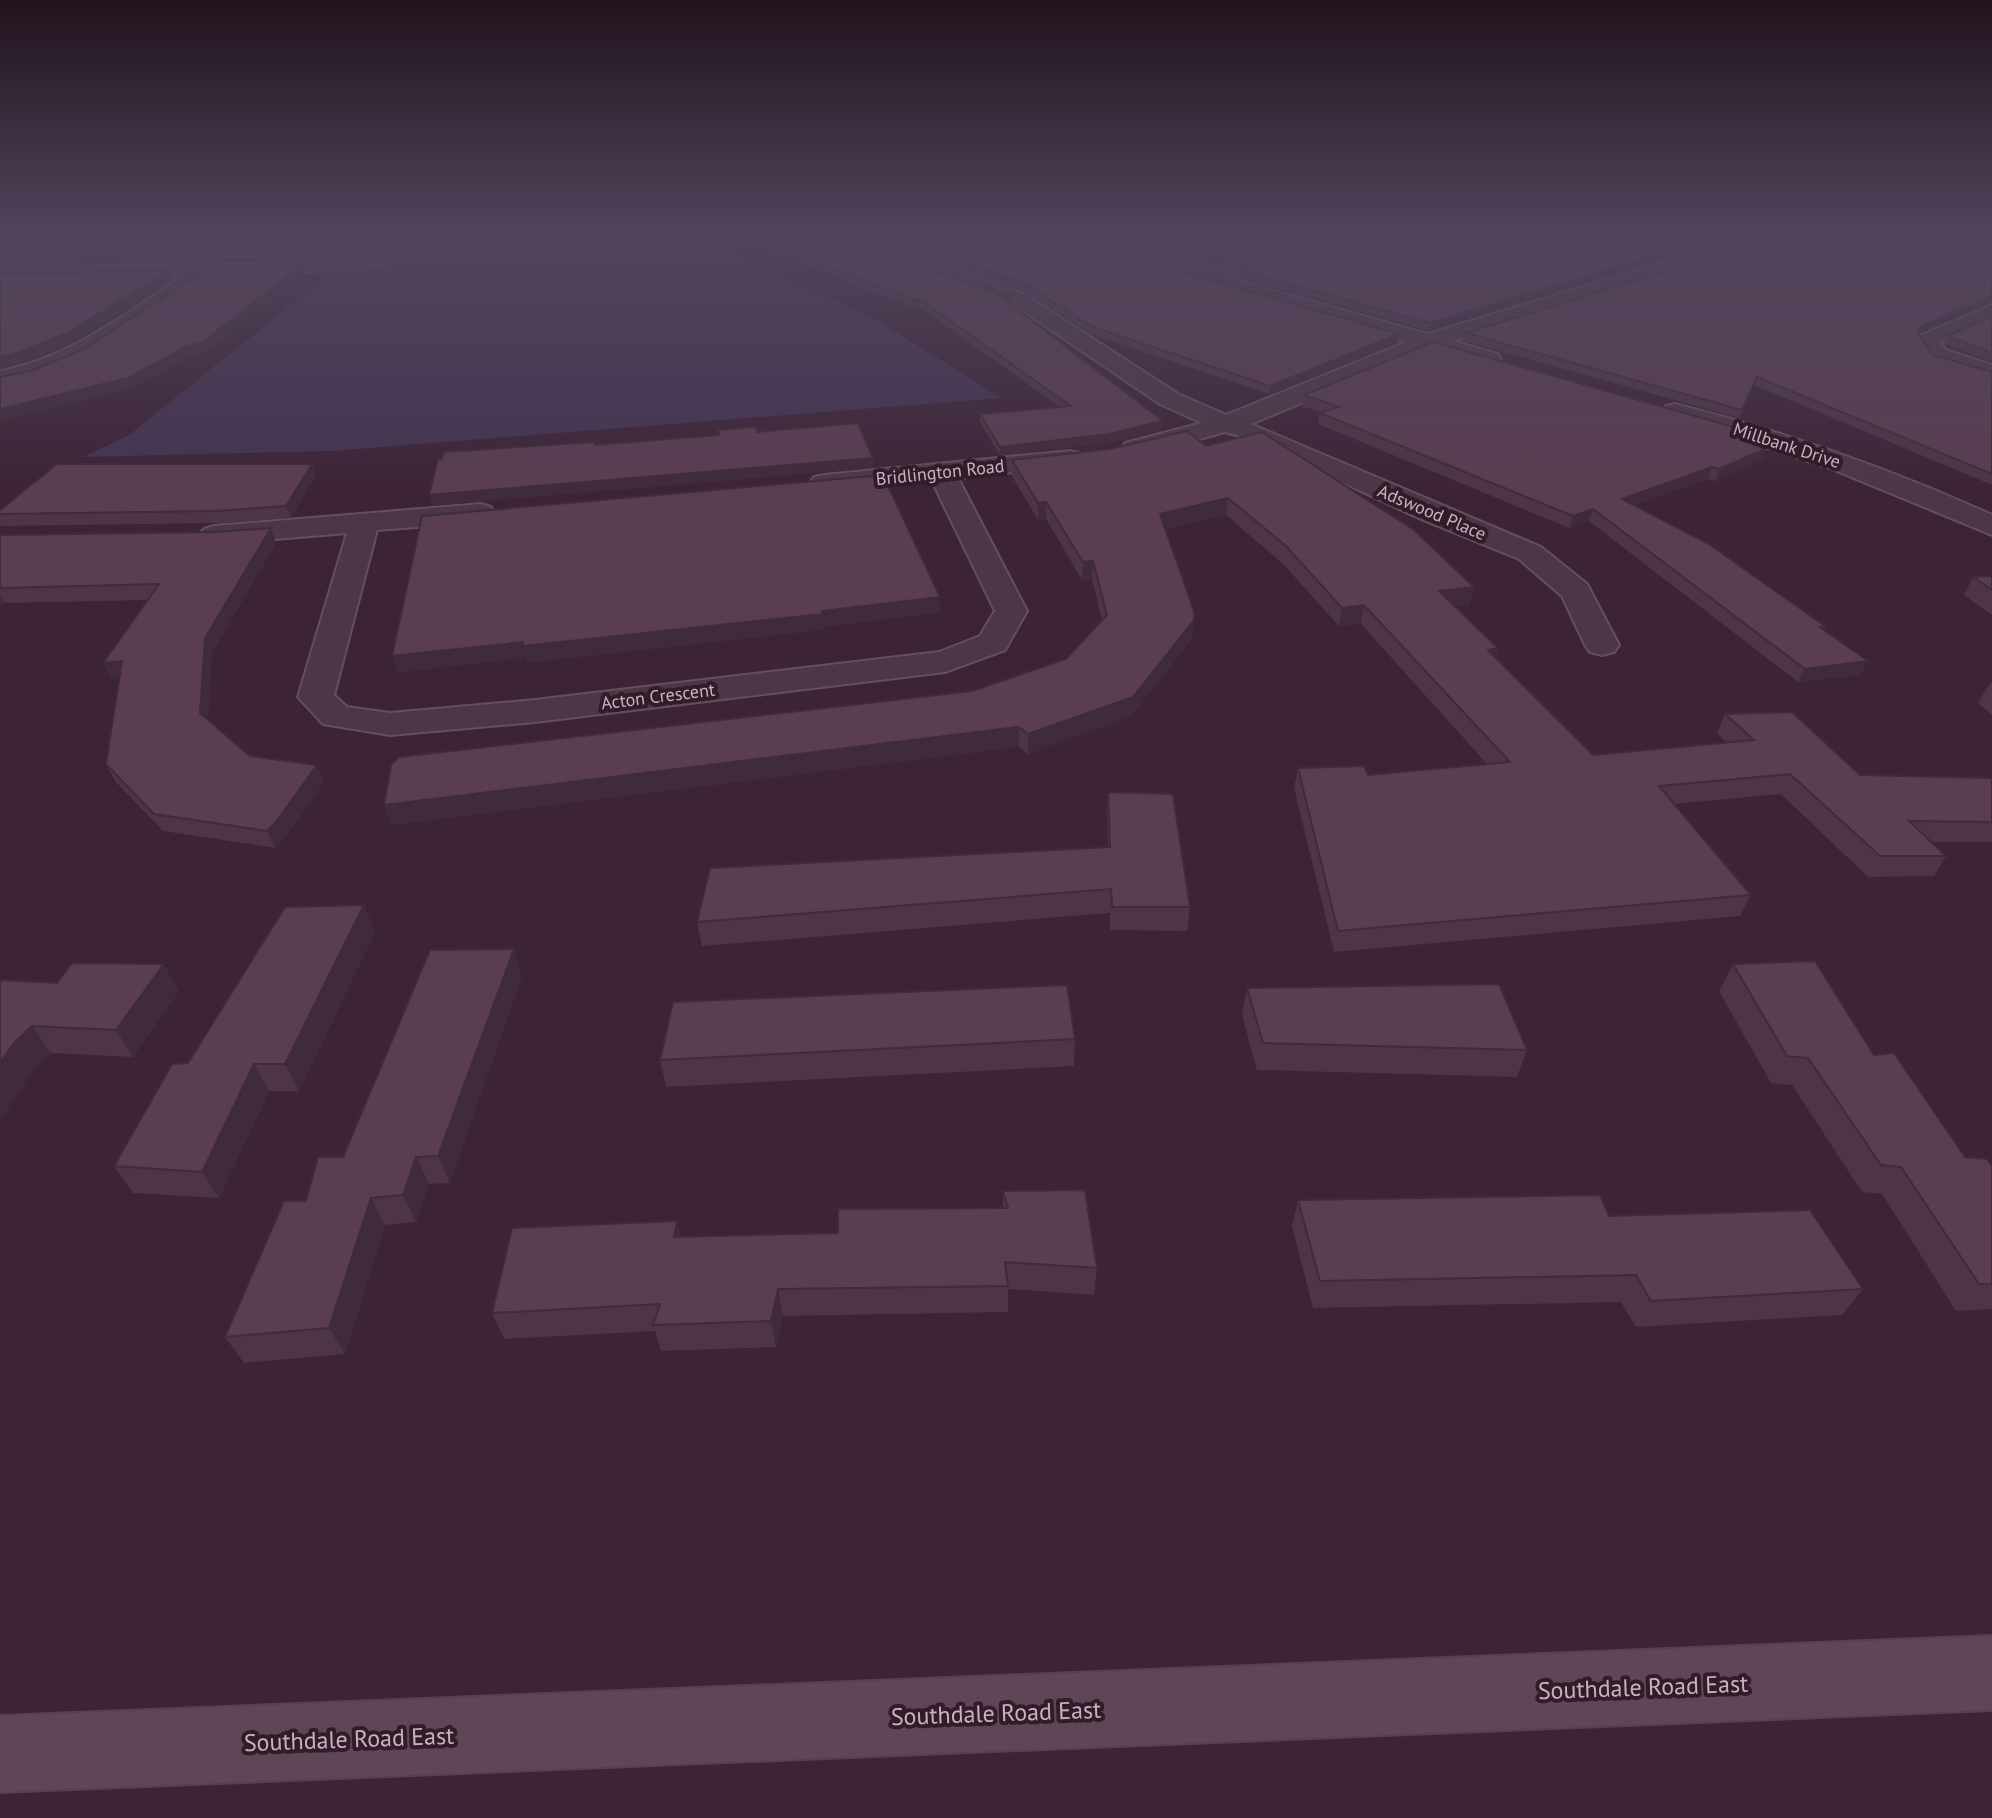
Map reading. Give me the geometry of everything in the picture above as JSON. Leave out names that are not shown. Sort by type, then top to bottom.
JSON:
[{"type":"main road","name":"Southdale Road East","points":[[0,1754],[1992,1673]]},
{"type":"street","points":[[0,378],[45,369],[71,357],[123,323]]},
{"type":"street","name":"Adswood Place","points":[[1054,323],[1169,399],[1225,424],[1256,433],[1431,513],[1530,553],[1576,591],[1602,645]]},
{"type":"street","points":[[1365,323],[1519,367]]},
{"type":"street","name":"Bridlington Road","points":[[801,485],[1101,455],[1178,439],[1225,424],[1429,341],[1488,323]]},
{"type":"street","points":[[1966,323],[1927,341],[1938,355],[1992,373]]},
{"type":"street","name":"Millbank Drive","points":[[1655,405],[1790,444],[1934,499],[1992,526]]},
{"type":"street","name":"Acton Crescent","points":[[364,524],[316,697],[336,716],[390,724],[405,723],[535,711],[945,662],[993,643],[1011,611],[942,473]]},
{"type":"street","points":[[192,535],[505,511]]},
{"type":"shaded area","points":[[268,323],[882,323],[1001,398],[331,451],[83,457],[129,435]]},
{"type":"building","points":[[0,323],[84,323],[67,333],[0,357]]},
{"type":"building","points":[[124,323],[227,323],[201,343],[186,347],[128,378],[0,409],[0,377],[31,371],[84,349]]},
{"type":"building","points":[[953,323],[1035,323],[1163,421],[1109,434],[1000,447],[980,414],[1071,406]]},
{"type":"building","points":[[1086,323],[1360,323],[1399,334],[1270,386]]},
{"type":"building","points":[[1499,323],[1928,323],[1917,332],[1933,355],[1992,372],[1992,474],[1757,377],[1742,410],[1466,333]]},
{"type":"building","points":[[1977,323],[1992,323],[1992,353],[1948,336]]},
{"type":"building","points":[[1433,342],[1734,427],[1732,433],[1765,449],[1719,469],[1712,467],[1622,499],[1709,544],[1825,626],[1820,627],[1868,661],[1805,669],[1593,509],[1573,516],[1320,413],[1339,407],[1304,395]]},
{"type":"building","points":[[858,423],[873,458],[429,495],[438,459],[442,459],[444,452],[595,442],[595,445],[719,435],[718,430],[756,427],[757,432]]},
{"type":"building","points":[[1187,431],[1206,446],[1262,432],[1414,530],[1474,587],[1439,591],[1498,648],[1488,650],[1593,755],[1754,740],[1725,714],[1792,712],[1860,775],[1992,778],[1992,822],[1909,821],[1946,856],[1880,856],[1790,774],[1659,786],[1751,895],[1338,931],[1298,768],[1364,766],[1368,775],[1510,762],[1364,605],[1342,608],[1286,546],[1228,498],[1160,514],[1194,611],[1194,620],[1133,697],[1028,734],[1019,727],[384,805],[391,765],[399,757],[972,691],[1066,659],[1107,615],[1093,561],[1083,562],[1046,502],[1038,503],[1012,460],[1110,449]]},
{"type":"building","points":[[57,464],[312,464],[286,506],[216,511],[0,514],[0,510]]},
{"type":"building","points":[[883,475],[940,597],[822,611],[823,614],[523,646],[523,642],[392,656],[422,516]]},
{"type":"building","points":[[271,528],[205,638],[200,713],[250,756],[317,765],[267,831],[154,814],[106,764],[122,661],[103,663],[159,584],[0,588],[0,535],[215,532]]},
{"type":"building","points":[[1992,576],[1992,590],[1973,577]]},
{"type":"building","points":[[1108,792],[1173,794],[1190,907],[1112,907],[1111,889],[697,922],[710,868],[1110,847]]},
{"type":"building","points":[[364,905],[285,1064],[254,1064],[202,1172],[114,1166],[172,1064],[188,1063],[285,907]]},
{"type":"building","points":[[514,949],[438,1156],[416,1157],[403,1195],[371,1198],[329,1328],[225,1337],[284,1201],[306,1201],[318,1157],[343,1157],[430,950]]},
{"type":"building","points":[[1815,961],[1874,1055],[1894,1053],[1965,1157],[1987,1159],[1992,1166],[1992,1284],[1979,1284],[1901,1167],[1881,1165],[1808,1058],[1787,1056],[1733,964]]},
{"type":"building","points":[[72,963],[164,964],[116,1030],[32,1026],[0,1063],[0,980],[57,983]]},
{"type":"building","points":[[1499,984],[1527,1050],[1263,1043],[1247,988]]},
{"type":"building","points":[[1067,985],[1075,1039],[660,1060],[673,1002]]},
{"type":"building","points":[[1085,1190],[1097,1268],[1005,1262],[1008,1286],[778,1289],[771,1321],[653,1325],[660,1304],[492,1313],[512,1228],[677,1221],[674,1237],[838,1233],[838,1209],[1008,1208],[1003,1191]]},
{"type":"building","points":[[1600,1195],[1609,1216],[1810,1210],[1863,1289],[1651,1301],[1636,1275],[1320,1281],[1298,1200]]}]
